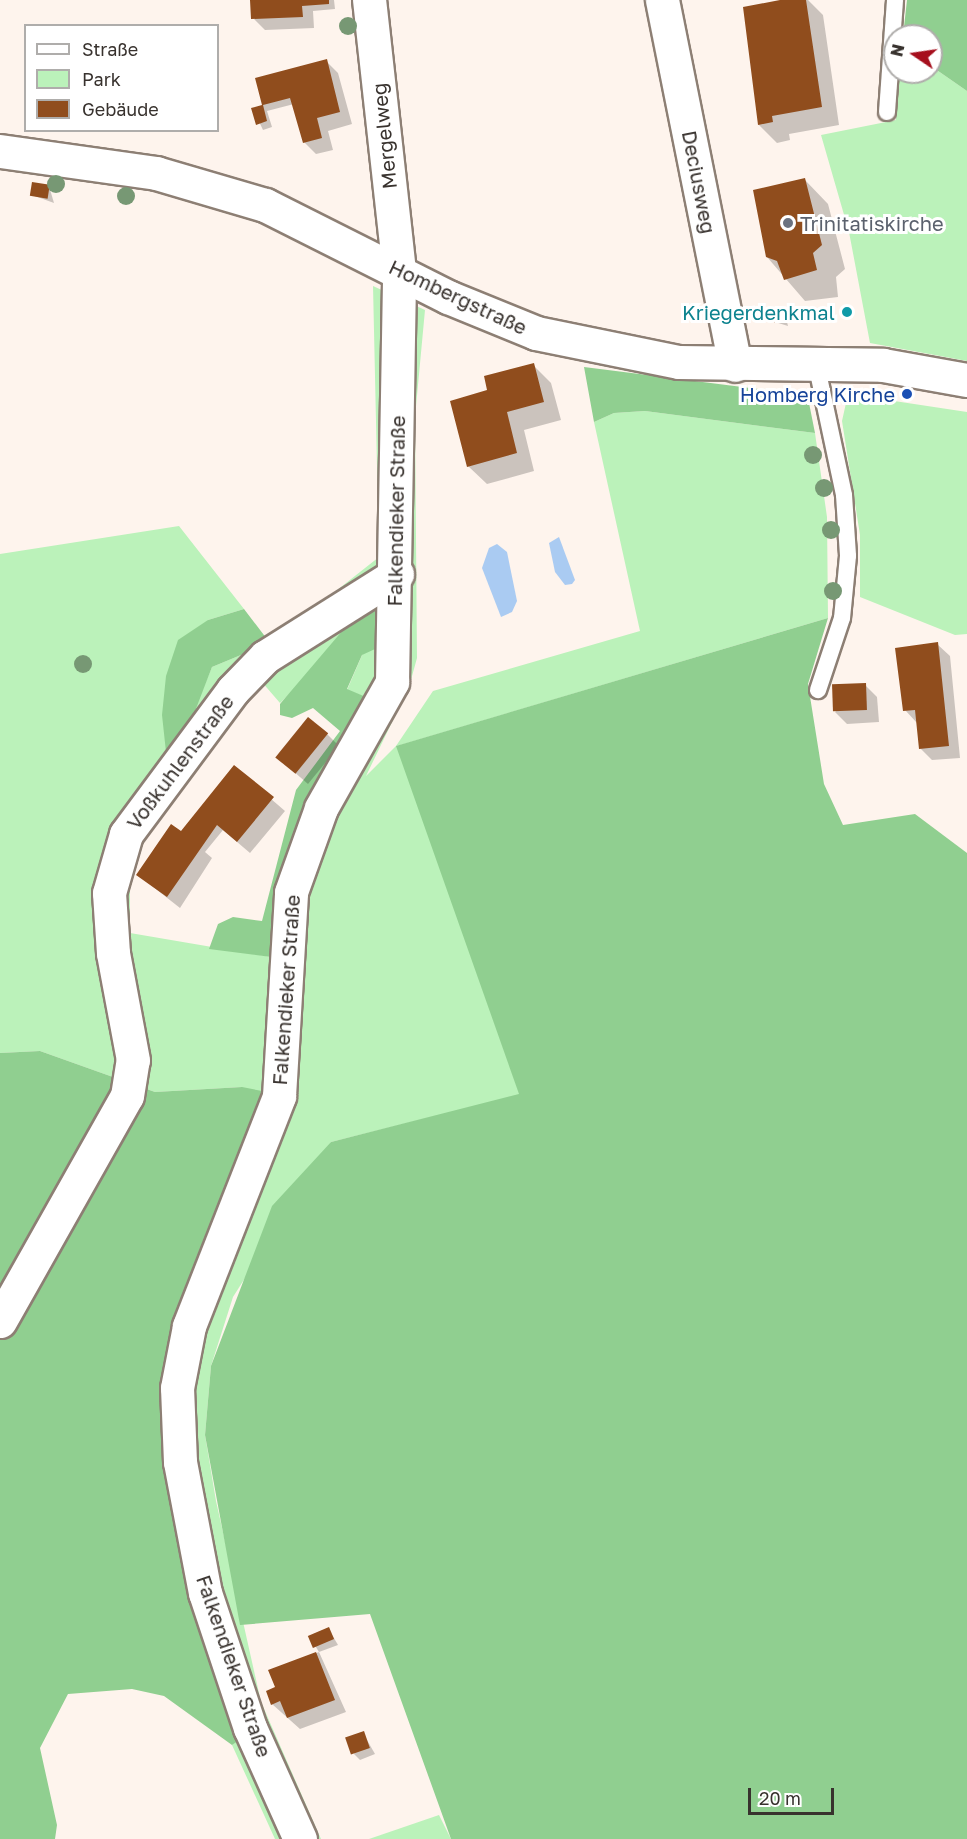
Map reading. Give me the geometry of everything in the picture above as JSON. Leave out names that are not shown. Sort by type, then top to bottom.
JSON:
[{"type":"street","name":"Mergelweg","points":[[369,0],[399,272]]},
{"type":"street","name":"Deciusweg","points":[[662,0],[735,365]]},
{"type":"street","name":"Hombergstraße","points":[[0,151],[156,173],[207,186],[311,225],[399,272],[536,333],[679,362],[735,365],[816,363],[883,365],[967,380]]},
{"type":"street","name":"Falkendieker Straße","points":[[300,1839],[250,1728],[205,1593],[180,1462],[177,1388],[189,1326],[279,1096],[287,1024],[291,892],[321,808],[392,682],[397,574],[399,272]]},
{"type":"street","name":"Voßkuhlenstraße","points":[[0,1321],[127,1096],[133,1060],[113,953],[110,894],[126,834],[233,690],[265,657],[397,574]]},
{"type":"lane","points":[[886,112],[895,0]]},
{"type":"lane","points":[[816,363],[844,495],[848,556],[842,618],[818,690]]},
{"type":"green space","points":[[907,0],[967,0],[967,91],[943,74],[943,24],[904,24]]},
{"type":"green space","points":[[943,74],[967,91],[967,361],[870,343],[849,232],[821,135],[896,120],[896,84],[943,84]]},
{"type":"green space","points":[[373,286],[425,310],[415,417],[417,658],[409,687],[366,776],[396,746],[433,691],[640,631],[594,422],[614,413],[645,411],[815,433],[827,517],[828,618],[397,746],[520,1095],[331,1142],[233,1297],[211,1366],[205,1435],[216,1501],[261,1702],[321,1839],[275,1839],[232,1745],[240,1739],[210,1658],[175,1320],[242,1087],[155,1092],[40,1051],[0,1053],[0,554],[179,526],[244,609],[208,620],[190,720],[212,667],[270,643],[379,557]],"holes":[[[385,602],[347,690],[373,700],[271,957],[130,933],[130,871],[139,841],[261,681],[280,703]]]},
{"type":"green space","points":[[584,367],[798,394],[809,403],[815,433],[645,411],[614,413],[594,422]]},
{"type":"green space","points":[[848,394],[967,412],[967,634],[955,635],[860,597],[860,535],[842,421]]},
{"type":"green space","points":[[385,602],[386,644],[362,655],[347,689],[373,700],[271,957],[209,949],[218,924],[233,917],[262,921],[296,790],[340,731],[313,708],[292,718],[280,715],[280,704],[343,630]]},
{"type":"green space","points":[[244,609],[270,643],[212,667],[177,758],[166,752],[162,715],[166,676],[178,640],[208,620]]},
{"type":"green space","points":[[828,618],[808,684],[824,784],[843,825],[915,814],[967,853],[967,1839],[451,1839],[370,1614],[240,1625],[205,1435],[211,1366],[272,1206],[331,1142],[519,1094],[396,746]]},
{"type":"green space","points":[[40,1051],[155,1092],[242,1087],[262,1091],[175,1320],[162,1389],[241,1739],[232,1745],[164,1696],[132,1689],[68,1694],[40,1748],[57,1825],[55,1839],[0,1839],[0,1053]]},
{"type":"green space","points":[[439,1815],[451,1839],[369,1839]]},
{"type":"water","points":[[559,537],[575,580],[572,584],[565,585],[555,572],[549,543]]},
{"type":"water","points":[[497,544],[507,552],[517,601],[512,612],[501,617],[482,568],[489,548]]},
{"type":"building","points":[[250,0],[329,0],[329,4],[302,6],[303,17],[251,19]]},
{"type":"building","points":[[780,0],[806,0],[822,107],[772,116],[773,122],[758,125],[743,7]]},
{"type":"building","points":[[327,59],[340,112],[317,118],[322,138],[303,143],[290,98],[263,105],[267,121],[256,125],[251,108],[262,105],[255,78]]},
{"type":"building","name":"Trinitatiskirche","points":[[805,178],[822,245],[813,253],[817,270],[784,280],[777,261],[766,257],[753,190]]},
{"type":"building","points":[[32,182],[50,185],[48,199],[30,196]]},
{"type":"building","points":[[781,311],[783,321],[774,323],[772,313]]},
{"type":"building","points":[[534,363],[544,402],[507,412],[517,453],[467,467],[450,401],[487,390],[484,376]]},
{"type":"building","points":[[938,642],[949,746],[919,749],[915,710],[903,711],[895,648]]},
{"type":"building","points":[[866,683],[867,710],[833,711],[832,684]]},
{"type":"building","points":[[308,717],[328,733],[295,774],[275,757]]},
{"type":"building","points":[[234,765],[274,797],[237,842],[217,825],[167,897],[136,875],[171,824],[181,831]]},
{"type":"building","points":[[329,1627],[334,1639],[313,1648],[308,1636]]},
{"type":"building","points":[[316,1652],[335,1700],[287,1718],[280,1701],[271,1705],[266,1691],[275,1687],[268,1670]]},
{"type":"building","points":[[364,1731],[370,1748],[351,1755],[345,1738]]},
{"type":"place","name":"Trinitatiskirche","points":[[788,223]]},
{"type":"place","name":"Kriegerdenkmal","points":[[847,312]]},
{"type":"place","name":"Homberg Kirche","points":[[907,394]]}]
